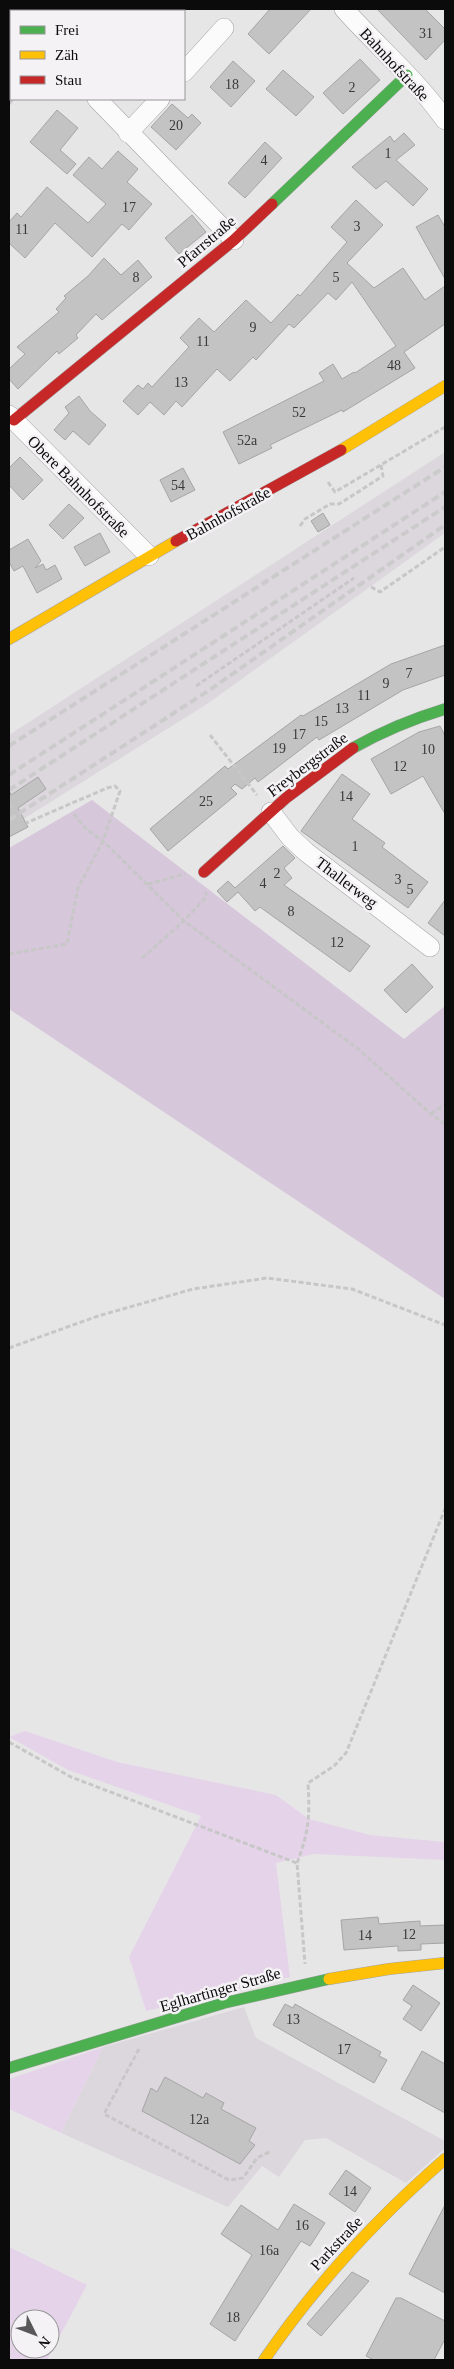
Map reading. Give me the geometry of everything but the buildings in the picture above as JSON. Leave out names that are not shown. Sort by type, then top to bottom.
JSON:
[{"type":"street","name":"Bahnhofstraße","points":[[344,9],[376,45],[407,75],[445,120]]},
{"type":"street","points":[[185,71],[224,28]]},
{"type":"street","name":"Pfarrstraße","points":[[11,418],[234,240],[407,75]]},
{"type":"street","points":[[98,100],[234,240]]},
{"type":"street","points":[[128,133],[159,100]]},
{"type":"street","name":"Bahnhofstraße","points":[[9,639],[150,556],[318,464],[445,386]]},
{"type":"street","name":"Obere Bahnhofstraße","points":[[11,418],[150,556]]},
{"type":"street","name":"Freybergstraße","points":[[204,872],[271,812],[326,767],[364,741],[394,724],[445,709]]},
{"type":"street","name":"Thallerweg","points":[[271,812],[290,838],[306,852],[430,947]]},
{"type":"street","name":"Eglhartinger Straße","points":[[9,2068],[252,1995],[397,1966],[445,1963]]},
{"type":"street","name":"Parkstraße","points":[[264,2360],[310,2296],[342,2258],[418,2182],[445,2159]]},
{"type":"path","points":[[335,492],[445,428]]},
{"type":"path","points":[[300,526],[305,519],[330,504],[340,504],[383,476],[380,465]]},
{"type":"path","points":[[371,587],[380,592],[445,548]]},
{"type":"path","points":[[196,686],[354,578]]},
{"type":"path","points":[[210,735],[252,789]]},
{"type":"path","points":[[9,954],[68,944],[78,888],[102,841],[120,791],[115,786],[26,823]]},
{"type":"path","points":[[9,804],[13,812]]},
{"type":"path","points":[[74,814],[84,828],[102,841],[184,921],[357,1048],[431,1114],[445,1124]]},
{"type":"path","points":[[142,958],[184,921],[206,897],[204,872],[178,875],[147,884]]},
{"type":"path","points":[[431,1114],[445,1104]]},
{"type":"path","points":[[9,1348],[98,1316],[193,1289],[267,1278],[352,1289],[445,1325]]},
{"type":"path","points":[[306,1983],[297,1863],[307,1836],[310,1813],[308,1783],[334,1766],[346,1753],[445,1509]]},
{"type":"path","points":[[9,1742],[71,1777],[297,1863]]},
{"type":"path","points":[[140,2048],[104,2114],[229,2180],[243,2178],[257,2158],[271,2150]]},
{"type":"shaded area","points":[[445,452],[445,533],[207,704],[9,828],[9,735]]},
{"type":"shaded area","points":[[92,800],[404,1039],[445,1006],[445,1299],[9,1009],[9,848]]},
{"type":"shaded area","points":[[25,1731],[117,1762],[276,1795],[309,1819],[370,1835],[445,1842],[445,1860],[314,1854],[276,1863],[290,1977],[146,2011],[129,1957],[201,1816],[68,1770],[9,1737]]},
{"type":"shaded area","points":[[244,2007],[256,2038],[445,2141],[445,2148],[406,2183],[326,2138],[305,2140],[279,2177],[262,2166],[228,2207],[61,2133],[103,2047]]},
{"type":"shaded area","points":[[103,2047],[61,2133],[9,2109],[9,2079]]},
{"type":"shaded area","points":[[9,2247],[87,2285],[60,2336],[60,2309],[10,2309],[10,2359],[47,2360],[9,2360]]},
{"type":"railway","points":[[9,746],[445,467]]},
{"type":"railway","points":[[9,775],[445,492]]},
{"type":"railway","points":[[9,790],[445,507]]},
{"type":"railway","points":[[9,820],[211,689],[445,525]]},
{"type":"traffic: fast","points":[[272,204],[407,75]]},
{"type":"traffic: fast","points":[[353,748],[398,726],[445,709]]},
{"type":"traffic: fast","points":[[9,2068],[224,2003],[329,1979]]},
{"type":"traffic: slow","points":[[341,450],[445,386]]},
{"type":"traffic: slow","points":[[9,639],[176,541]]},
{"type":"traffic: slow","points":[[329,1979],[389,1969],[445,1963]]},
{"type":"traffic: slow","points":[[264,2360],[305,2305],[348,2254],[395,2205],[445,2159]]},
{"type":"traffic: jam","points":[[14,420],[234,240],[272,204]]},
{"type":"traffic: jam","points":[[176,541],[341,450]]},
{"type":"traffic: jam","points":[[204,872],[286,798],[353,748]]}]
